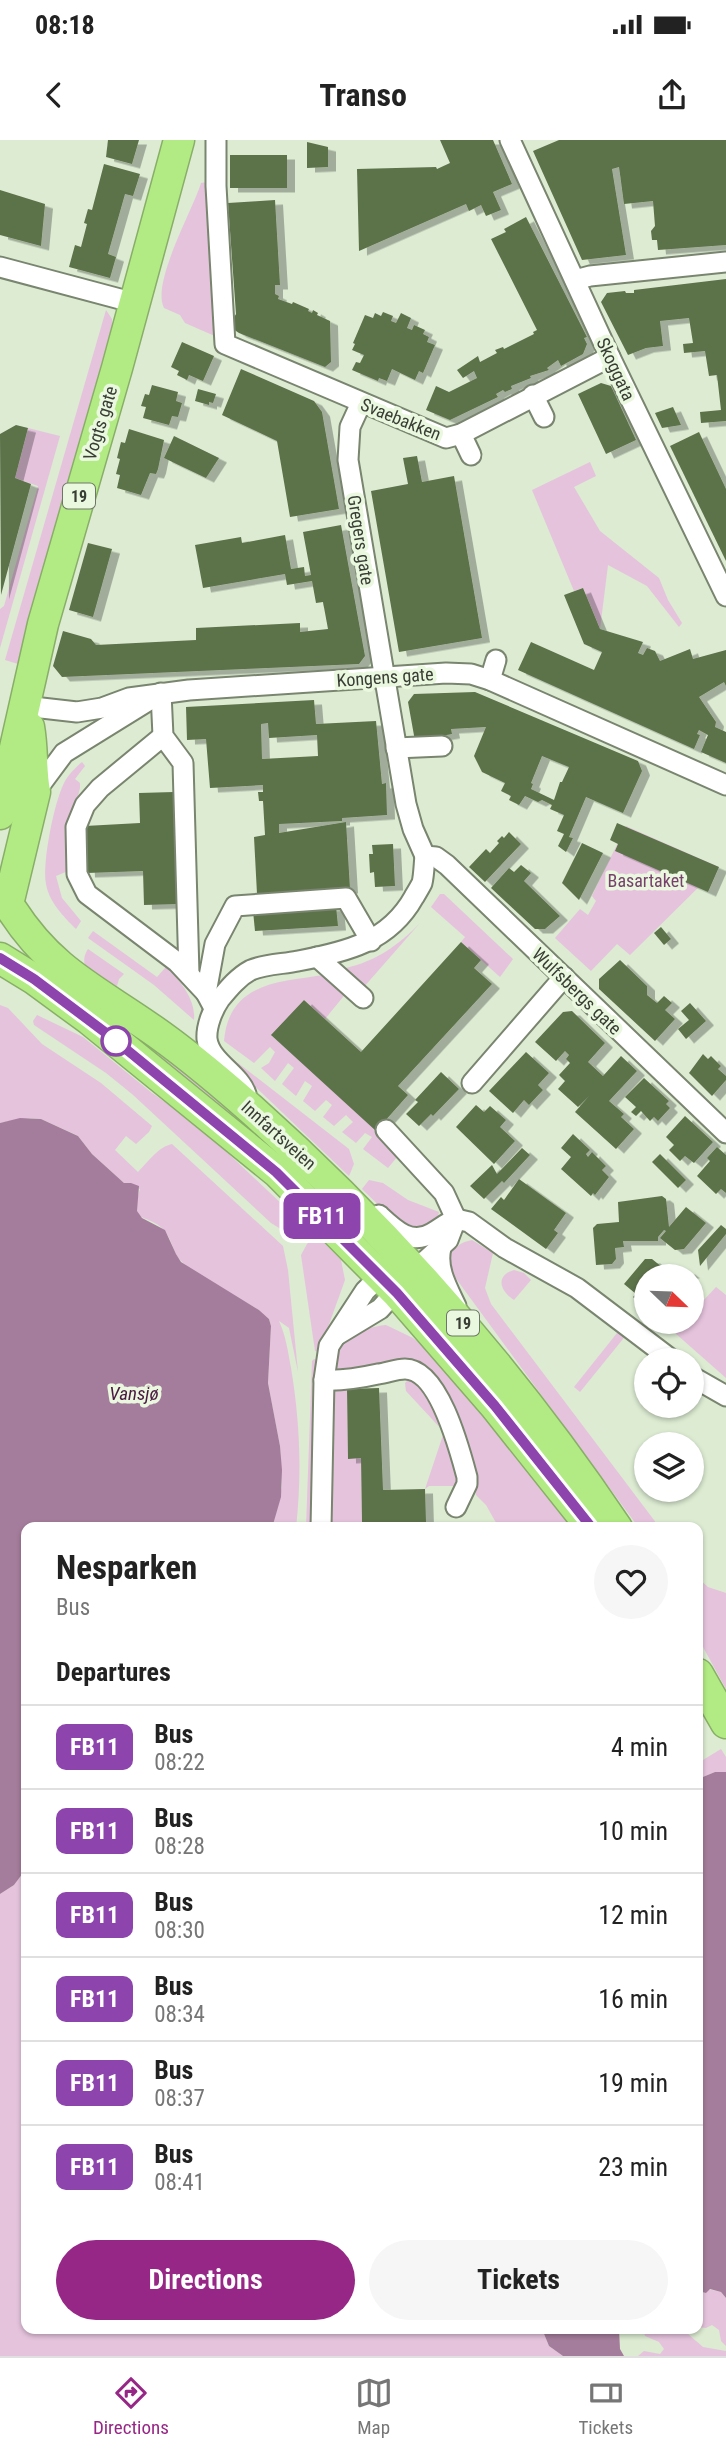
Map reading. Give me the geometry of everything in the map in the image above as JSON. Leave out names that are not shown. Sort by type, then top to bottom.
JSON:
[{"type":"highway","name":"Vogts gate","points":[[0,814],[43,624],[179,140]]},
{"type":"highway","name":"Vogts gate","points":[[7,896],[35,792],[32,742],[24,706]]},
{"type":"highway","name":"19","points":[[0,946],[11,924],[7,896]]},
{"type":"highway","name":"Innfartsveien","points":[[7,896],[37,944],[62,970],[176,1046],[251,1109],[326,1178],[353,1207],[495,1406],[587,1522]]},
{"type":"highway","name":"Innfartsveien","points":[[0,958],[34,979],[110,1036],[468,1328],[584,1479],[613,1522]]},
{"type":"highway","points":[[703,1682],[726,1723]]},
{"type":"street","name":"Svaebakken","points":[[216,140],[225,344],[446,438],[461,434],[610,357]]},
{"type":"street","name":"Skoggata","points":[[510,140],[610,357],[726,596]]},
{"type":"street","points":[[575,280],[590,276],[726,262]]},
{"type":"street","points":[[0,267],[135,303]]},
{"type":"street","points":[[533,395],[544,417]]},
{"type":"street","name":"Gregers gate","points":[[361,403],[350,428],[348,460],[384,679]]},
{"type":"street","points":[[461,434],[471,455]]},
{"type":"street","points":[[490,680],[496,660]]},
{"type":"street","name":"Kongens gate","points":[[24,706],[77,712],[102,708],[129,698],[161,693],[446,673],[471,674],[726,785]]},
{"type":"street","points":[[210,1001],[254,969],[317,957],[371,941],[407,910],[422,883],[425,856],[413,829],[384,679]]},
{"type":"street","points":[[35,792],[64,753],[161,693],[163,736],[183,763],[189,974]]},
{"type":"street","points":[[163,736],[100,788],[86,805],[76,827],[77,874],[87,894],[177,962],[210,1001]]},
{"type":"street","points":[[396,748],[442,746]]},
{"type":"street","name":"Wulfsbergs gate","points":[[425,856],[436,857],[447,865],[726,1133]]},
{"type":"street","points":[[251,1109],[242,1083],[214,1055],[208,1045],[207,1034],[215,944],[235,906],[346,898],[371,941]]},
{"type":"street","points":[[317,957],[363,998]]},
{"type":"street","points":[[472,1083],[564,977]]},
{"type":"street","points":[[386,1130],[444,1193],[463,1221],[594,1299],[657,1348]]},
{"type":"street","points":[[353,1207],[376,1212],[398,1231],[410,1237],[425,1236],[443,1224],[463,1221]]},
{"type":"street","points":[[321,1522],[324,1380],[329,1346],[335,1335],[366,1319],[399,1273],[441,1248],[463,1221]]},
{"type":"street","points":[[441,1248],[439,1265],[442,1274],[468,1328]]},
{"type":"street","points":[[324,1380],[397,1379],[413,1370],[430,1382],[437,1394],[467,1477],[467,1484],[456,1507]]},
{"type":"street","points":[[704,1383],[726,1396]]},
{"type":"green space","points":[[207,182],[213,248],[209,249],[210,269],[215,269],[217,337],[185,323],[180,315],[164,308],[162,297],[163,282],[175,246],[201,183]]},
{"type":"green space","points":[[106,310],[112,319],[112,327],[25,630],[18,664],[5,660]]},
{"type":"green space","points":[[28,428],[60,436],[0,648],[0,609],[4,606],[38,486],[15,478]]},
{"type":"green space","points":[[590,462],[596,476],[574,487],[600,531],[659,578],[682,623],[679,627],[647,586],[608,565],[600,629],[583,588],[574,591],[532,490]]},
{"type":"green space","points":[[82,762],[85,766],[75,779],[80,783],[80,788],[73,815],[68,871],[56,876],[62,898],[81,921],[76,929],[54,903],[48,891],[45,874],[56,804],[64,783]]},
{"type":"green space","name":"Basartaket","points":[[626,826],[719,867],[630,955],[617,944],[591,971],[555,938],[580,909],[588,915],[596,901],[592,896]]},
{"type":"green space","points":[[440,894],[444,894],[513,959],[500,977],[461,942],[465,937],[431,907]]},
{"type":"green space","points":[[420,923],[363,988],[346,972],[346,968],[386,951]]},
{"type":"green space","points":[[93,931],[157,977],[166,967],[182,984],[190,998],[194,1020],[154,985],[88,938]]},
{"type":"green space","points":[[88,949],[124,974],[117,986],[90,977],[84,960]]},
{"type":"green space","points":[[324,975],[347,992],[325,1019],[304,1000],[272,1036],[402,1151],[388,1168],[363,1149],[372,1137],[365,1133],[356,1143],[342,1132],[353,1122],[346,1115],[334,1126],[323,1117],[332,1105],[326,1100],[315,1111],[303,1101],[312,1086],[305,1081],[296,1096],[282,1084],[294,1068],[288,1063],[275,1081],[261,1068],[269,1063],[275,1052],[270,1047],[254,1063],[224,1041],[235,1007],[246,996],[274,983]]},
{"type":"green space","points":[[80,994],[206,1084],[385,1258]]},
{"type":"green space","points":[[0,1005],[8,1008],[42,1044],[101,1083],[152,1126],[136,1144],[126,1136],[115,1150],[138,1172],[158,1152],[172,1144],[283,1246],[288,1270],[298,1372],[289,1328],[279,1321],[291,1368],[298,1428],[296,1522],[273,1522],[282,1487],[280,1446],[268,1383],[271,1326],[269,1319],[259,1310],[198,1275],[181,1261],[162,1228],[138,1213],[136,1208],[140,1189],[124,1183],[92,1154],[78,1136],[41,1119],[0,1123]]},
{"type":"green space","points":[[37,1015],[83,1037],[152,1093],[198,1125],[303,1224],[294,1232],[284,1231],[271,1223],[132,1094],[106,1073],[34,1025],[33,1021]]},
{"type":"green space","points":[[220,1049],[349,1149],[354,1164],[349,1176],[225,1058]]},
{"type":"green space","points":[[369,1180],[383,1183],[408,1200],[439,1212],[437,1220],[420,1230],[397,1223],[362,1189]]},
{"type":"green space","points":[[316,1235],[341,1260],[345,1280],[319,1352],[315,1351],[301,1255]]},
{"type":"green space","points":[[472,1240],[493,1253],[485,1288],[491,1304],[634,1494],[634,1502],[640,1502],[655,1522],[635,1522],[449,1269],[448,1257],[456,1248]]},
{"type":"green space","points":[[514,1270],[524,1273],[531,1280],[514,1300],[503,1289],[502,1280]]},
{"type":"green space","points":[[716,1287],[726,1295],[726,1378],[704,1359],[704,1348],[692,1348],[676,1334],[704,1334],[704,1300]]},
{"type":"green space","points":[[386,1325],[413,1338],[434,1356],[575,1522],[496,1522],[486,1505],[476,1495],[473,1477],[433,1376],[335,1373],[337,1352],[342,1345],[357,1333]]},
{"type":"green space","points":[[621,1328],[627,1334],[580,1392],[574,1387]]},
{"type":"green space","points":[[318,1360],[313,1522],[306,1522],[312,1361]]},
{"type":"green space","points":[[411,1377],[430,1395],[460,1467],[458,1486],[429,1486],[425,1489],[444,1432],[406,1391],[405,1383]]},
{"type":"green space","points":[[347,1389],[348,1458],[361,1458],[362,1522],[328,1522],[332,1390]]},
{"type":"green space","points":[[703,1582],[726,1593],[726,1689],[703,1647]]},
{"type":"green space","points":[[721,1749],[726,1757],[726,1772],[715,1772],[703,1777],[703,1760]]},
{"type":"green space","points":[[21,1876],[21,2334],[544,2334],[549,2346],[563,2356],[0,2356],[0,1894],[14,1885]]},
{"type":"green space","points":[[708,2289],[721,2292],[726,2298],[726,2346],[721,2341],[719,2330],[712,2325],[703,2328],[703,2292],[706,2293]]},
{"type":"green space","points":[[688,2334],[703,2347],[726,2351],[726,2356],[638,2356],[644,2351],[660,2354],[664,2349],[659,2342],[645,2336]]},
{"type":"water","name":"Vansjø","points":[[20,1118],[41,1119],[78,1136],[92,1154],[124,1183],[139,1186],[137,1211],[142,1218],[165,1230],[181,1262],[259,1310],[269,1319],[271,1326],[268,1383],[282,1470],[281,1497],[274,1522],[21,1522],[21,1876],[14,1885],[0,1894],[0,1123]]},
{"type":"water","points":[[715,1772],[726,1772],[726,2298],[721,2292],[710,2289],[703,2292],[703,1777]]},
{"type":"water","points":[[544,2334],[619,2334],[620,2349],[624,2356],[563,2356],[549,2346]]},
{"type":"building","points":[[108,140],[139,140],[132,164],[106,157]]},
{"type":"building","points":[[440,140],[493,140],[512,184],[493,192],[501,210],[486,216],[481,205],[469,211],[466,204],[359,251],[357,169],[437,169],[450,163]]},
{"type":"building","points":[[559,140],[726,140],[726,245],[658,250],[657,240],[652,240],[651,231],[655,226],[653,201],[624,204],[619,167],[612,169],[626,255],[582,260],[533,151]]},
{"type":"building","points":[[307,142],[328,147],[328,167],[307,168]]},
{"type":"building","points":[[230,155],[287,155],[287,188],[230,188]]},
{"type":"building","points":[[104,164],[140,174],[133,196],[125,194],[108,254],[116,257],[110,278],[69,267],[75,245],[81,247],[87,224],[84,223],[88,209],[92,210]]},
{"type":"building","points":[[0,190],[45,204],[41,246],[0,235]]},
{"type":"building","points":[[275,200],[280,285],[275,285],[275,294],[279,296],[278,299],[292,304],[293,302],[312,313],[313,310],[330,321],[331,362],[325,367],[233,329],[232,321],[236,314],[228,203]]},
{"type":"building","points":[[526,217],[587,337],[584,338],[587,344],[583,354],[561,366],[558,360],[547,368],[549,370],[530,376],[531,378],[511,386],[512,389],[496,394],[498,397],[450,420],[426,410],[436,386],[449,392],[477,378],[474,371],[463,378],[457,370],[478,356],[480,362],[497,353],[495,350],[504,349],[537,330],[491,239]]},
{"type":"building","points":[[726,279],[726,421],[701,423],[700,412],[721,410],[717,375],[709,376],[705,351],[684,353],[683,344],[693,343],[689,318],[660,321],[663,346],[646,348],[628,355],[601,302],[607,293],[634,293],[634,290]]},
{"type":"building","points":[[383,312],[393,316],[391,321],[396,323],[401,313],[411,318],[407,328],[412,330],[414,325],[425,330],[423,334],[429,337],[427,342],[435,345],[423,373],[419,371],[415,380],[392,369],[387,381],[379,378],[378,381],[352,370],[364,355],[352,350],[365,315],[373,318],[375,313],[381,316]]},
{"type":"building","points":[[182,342],[214,356],[203,381],[189,375],[187,380],[177,375],[179,371],[171,367]]},
{"type":"building","points":[[241,369],[314,401],[322,412],[339,509],[290,517],[277,441],[222,415]]},
{"type":"building","points":[[601,383],[611,386],[636,440],[606,454],[578,394]]},
{"type":"building","points":[[152,385],[178,392],[176,401],[182,403],[178,417],[172,416],[169,425],[143,418],[146,407],[141,406]]},
{"type":"building","points":[[198,389],[216,394],[213,403],[209,402],[209,405],[195,401]]},
{"type":"building","points":[[673,407],[681,425],[662,428],[655,413]]},
{"type":"building","points":[[16,425],[28,428],[15,478],[31,484],[1,595],[0,434]]},
{"type":"building","points":[[129,429],[164,440],[156,474],[150,473],[141,495],[117,488],[120,475],[116,474],[120,459],[117,458],[121,442],[125,443]]},
{"type":"building","points":[[699,432],[726,489],[726,561],[670,446]]},
{"type":"building","points":[[174,436],[219,458],[206,478],[164,458]]},
{"type":"building","points":[[417,456],[422,482],[454,476],[482,638],[399,652],[371,491],[408,484],[403,458]]},
{"type":"building","points":[[341,525],[365,656],[359,664],[62,677],[53,666],[63,631],[91,639],[96,645],[196,640],[196,628],[300,623],[300,632],[328,629],[323,602],[316,603],[312,581],[287,585],[285,574],[203,588],[195,545],[241,537],[242,543],[285,535],[291,569],[304,567],[305,576],[311,575],[303,532]]},
{"type":"building","points":[[88,543],[112,549],[93,617],[69,610]]},
{"type":"building","points":[[583,588],[600,629],[643,642],[638,653],[643,655],[647,648],[655,651],[660,661],[690,649],[693,659],[726,650],[726,686],[724,682],[699,697],[716,722],[715,727],[726,732],[726,763],[701,752],[708,735],[699,730],[697,734],[700,735],[694,749],[518,670],[531,642],[594,670],[602,652],[584,644],[564,595]]},
{"type":"building","points":[[475,692],[638,761],[642,771],[623,813],[586,797],[569,837],[573,838],[566,852],[558,846],[564,834],[557,831],[564,815],[550,809],[552,805],[542,800],[538,802],[525,796],[519,805],[509,800],[511,796],[501,791],[505,783],[482,772],[474,756],[486,727],[451,729],[452,734],[415,741],[408,702],[414,694]],"holes":[[[542,756],[569,767],[554,800],[531,789]]]},
{"type":"building","points":[[314,700],[316,724],[376,721],[382,784],[386,783],[387,815],[342,818],[342,821],[279,824],[279,833],[346,822],[350,889],[257,894],[254,837],[265,835],[263,801],[259,801],[258,792],[263,792],[263,785],[210,788],[206,739],[187,740],[186,707]],"holes":[[[268,723],[269,738],[317,735],[318,756],[262,759],[261,724]]]},
{"type":"building","points":[[174,792],[180,904],[144,905],[143,871],[87,873],[85,826],[140,823],[139,793]]},
{"type":"building","points":[[617,823],[719,867],[708,892],[615,851],[618,844],[610,840]]},
{"type":"building","points":[[509,832],[521,844],[485,882],[469,867],[486,849],[490,853],[499,843],[497,841]]},
{"type":"building","points":[[582,843],[603,853],[579,900],[562,883]]},
{"type":"building","points":[[393,844],[395,886],[375,887],[374,872],[370,873],[369,854],[373,854],[372,845]]},
{"type":"building","points":[[521,865],[531,873],[524,881],[560,916],[545,929],[535,929],[491,888],[509,868],[514,872]]},
{"type":"building","points":[[336,906],[338,926],[255,931],[253,911]]},
{"type":"building","points":[[661,927],[671,939],[664,945],[654,933]]},
{"type":"building","points":[[461,942],[481,960],[474,968],[492,984],[398,1086],[408,1095],[376,1131],[271,1035],[304,1000],[361,1052]]},
{"type":"building","points":[[620,960],[647,986],[647,995],[657,1003],[664,996],[672,1003],[665,1010],[675,1019],[655,1041],[599,989],[599,979]]},
{"type":"building","points":[[690,1003],[706,1021],[686,1039],[678,1029],[689,1020],[681,1011]]},
{"type":"building","points":[[572,1011],[605,1043],[588,1062],[603,1076],[621,1056],[637,1071],[609,1101],[624,1114],[621,1117],[634,1129],[616,1149],[575,1112],[589,1096],[578,1107],[558,1089],[565,1081],[559,1075],[570,1063],[566,1059],[569,1055],[565,1051],[556,1061],[535,1042],[563,1012]]},
{"type":"building","points":[[526,1052],[549,1073],[538,1085],[543,1090],[529,1105],[524,1100],[513,1113],[489,1091]]},
{"type":"building","points":[[703,1054],[708,1059],[711,1056],[721,1066],[718,1069],[726,1076],[726,1080],[712,1096],[689,1073]]},
{"type":"building","points":[[441,1072],[459,1089],[433,1116],[431,1114],[419,1126],[406,1114]]},
{"type":"building","points":[[644,1078],[669,1101],[666,1104],[670,1108],[658,1121],[654,1117],[650,1121],[641,1111],[636,1116],[631,1112],[636,1107],[625,1097]]},
{"type":"building","points":[[476,1105],[484,1112],[490,1106],[506,1120],[500,1127],[515,1141],[494,1164],[456,1127]]},
{"type":"building","points":[[685,1116],[713,1142],[694,1163],[685,1156],[680,1161],[669,1150],[674,1145],[666,1137]]},
{"type":"building","points":[[573,1134],[590,1150],[586,1154],[588,1157],[592,1152],[606,1166],[602,1170],[609,1177],[595,1195],[593,1193],[591,1196],[561,1169],[571,1157],[561,1148]]},
{"type":"building","points":[[717,1147],[726,1155],[726,1193],[721,1189],[716,1194],[697,1176],[710,1161],[707,1158]]},
{"type":"building","points":[[522,1148],[530,1155],[504,1183],[502,1181],[484,1199],[470,1186],[492,1165],[497,1174]]},
{"type":"building","points":[[660,1154],[686,1180],[678,1188],[652,1162]]},
{"type":"building","points":[[519,1179],[566,1213],[554,1230],[558,1233],[546,1249],[491,1209],[501,1197],[504,1200]]},
{"type":"building","points":[[662,1196],[666,1199],[669,1227],[686,1207],[706,1223],[684,1249],[675,1250],[660,1238],[666,1231],[664,1230],[658,1241],[623,1241],[624,1247],[615,1248],[616,1259],[612,1264],[596,1265],[593,1228],[597,1224],[619,1222],[618,1202]]},
{"type":"building","points":[[721,1225],[726,1229],[726,1234],[702,1264],[698,1250]]},
{"type":"building","points":[[645,1259],[652,1259],[658,1264],[641,1264]]},
{"type":"building","points":[[634,1272],[634,1292],[624,1284]]},
{"type":"building","points":[[379,1388],[383,1490],[425,1489],[426,1522],[362,1522],[361,1458],[348,1459],[347,1389]]},
{"type":"bus line","name":"FB11","points":[[0,958],[34,979],[150,1067],[276,1172],[381,1275],[495,1406],[587,1522]]}]
